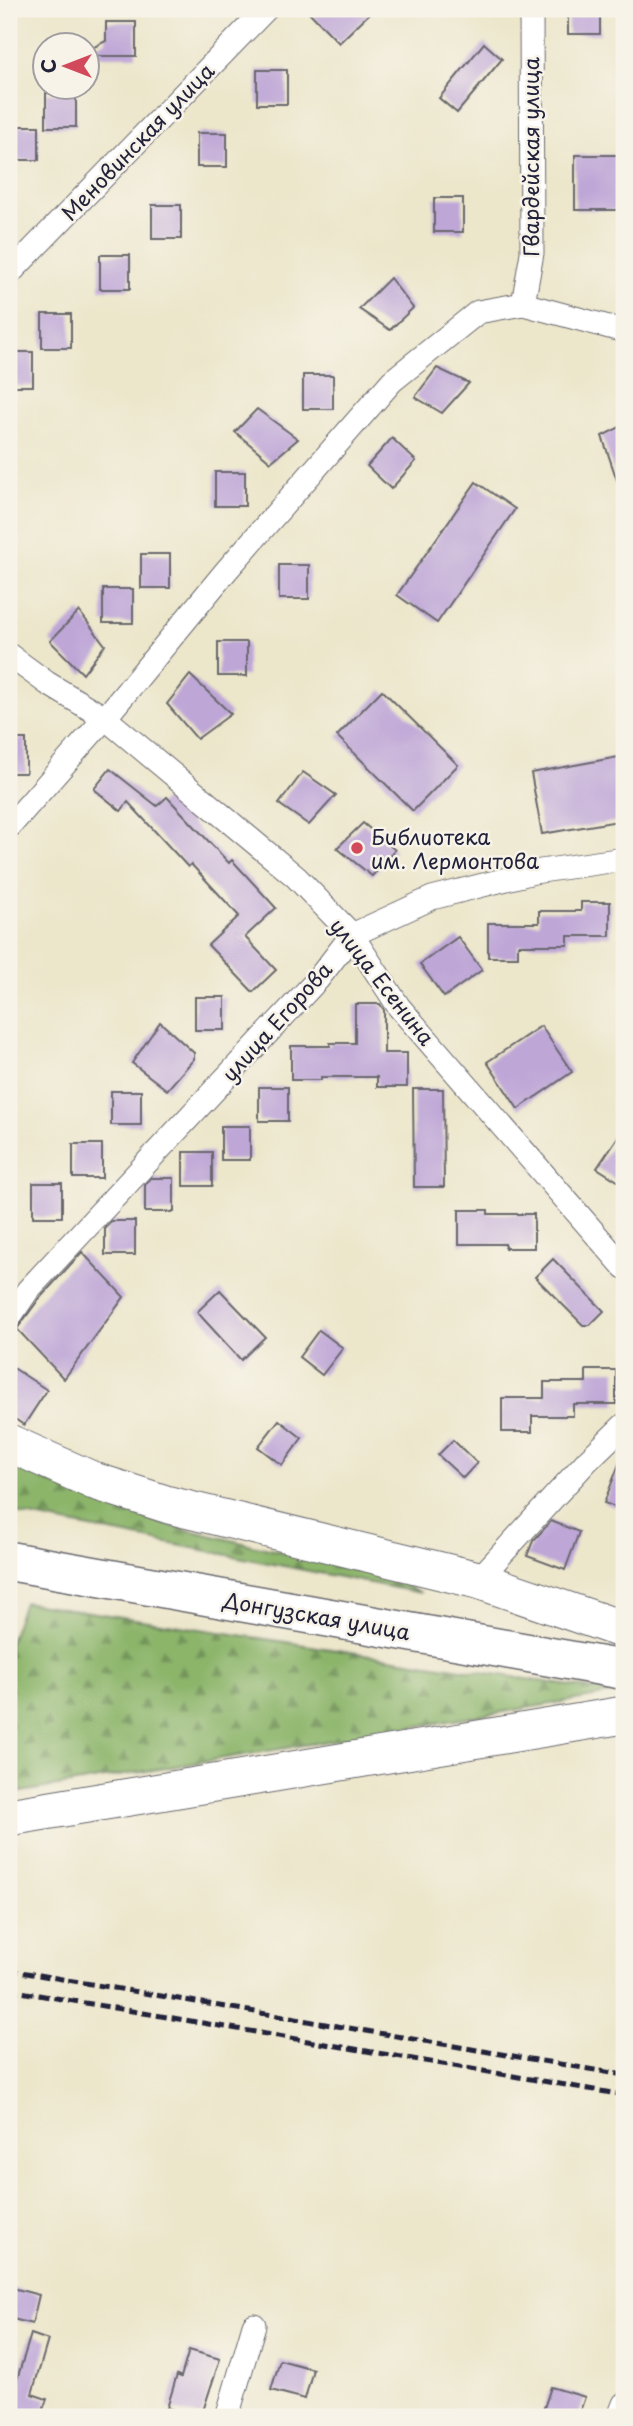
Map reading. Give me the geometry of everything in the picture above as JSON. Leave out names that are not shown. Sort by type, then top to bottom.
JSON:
[{"type":"highway","name":"Донгузская улица","points":[[9,1561],[624,1670]]},
{"type":"main road","points":[[9,1443],[94,1481],[169,1506],[478,1580],[624,1630]]},
{"type":"main road","points":[[9,1817],[624,1715]]},
{"type":"street","name":"Меновинская улица","points":[[9,274],[266,9]]},
{"type":"street","name":"Гвардейская улица","points":[[523,304],[532,253],[531,9]]},
{"type":"street","points":[[9,827],[105,718],[226,570],[392,381],[478,312],[523,304],[624,331]]},
{"type":"street","name":"улица Есенина","points":[[9,655],[47,683],[105,718],[296,877],[352,935],[400,1007],[624,1267]]},
{"type":"street","name":"улица Егорова","points":[[9,1318],[28,1290],[318,979],[352,935],[432,898],[534,872],[624,859]]},
{"type":"street","points":[[478,1580],[587,1461],[624,1425]]},
{"type":"street","points":[[227,2417],[254,2325]]},
{"type":"street","points":[[619,2417],[624,2404]]},
{"type":"green space","points":[[9,1464],[68,1491],[167,1525],[392,1578],[421,1593],[14,1513],[9,1497]]},
{"type":"green space","points":[[24,1602],[617,1693],[9,1794],[9,1644]]},
{"type":"building","points":[[306,9],[374,9],[339,43]]},
{"type":"building","points":[[568,9],[600,9],[600,34],[568,34]]},
{"type":"building","points":[[106,22],[136,22],[136,56],[102,56],[102,43],[106,41]]},
{"type":"building","points":[[484,43],[502,59],[457,113],[439,98]]},
{"type":"building","points":[[257,70],[287,70],[287,104],[257,104]]},
{"type":"building","points":[[46,102],[76,102],[76,127],[46,127]]},
{"type":"building","points":[[9,126],[39,126],[39,160],[9,160]]},
{"type":"building","points":[[197,133],[227,133],[227,167],[197,167]]},
{"type":"building","points":[[575,155],[623,155],[623,210],[575,210]]},
{"type":"building","points":[[434,198],[463,198],[463,232],[434,232]]},
{"type":"building","points":[[152,205],[181,205],[181,239],[152,239]]},
{"type":"building","points":[[100,255],[130,255],[130,289],[100,289]]},
{"type":"building","points":[[390,278],[413,308],[390,330],[359,309]]},
{"type":"building","points":[[42,314],[71,314],[71,348],[42,348]]},
{"type":"building","points":[[9,352],[33,352],[33,386],[9,386]]},
{"type":"building","points":[[437,368],[469,383],[442,413],[415,397]]},
{"type":"building","points":[[303,375],[333,375],[333,409],[303,409]]},
{"type":"building","points":[[257,409],[298,439],[271,462],[235,432]]},
{"type":"building","points":[[624,425],[624,491],[621,492],[602,436]]},
{"type":"building","points":[[392,438],[416,461],[391,489],[367,466]]},
{"type":"building","points":[[215,472],[245,472],[245,506],[215,506]]},
{"type":"building","points":[[476,482],[515,509],[437,623],[397,595]]},
{"type":"building","points":[[141,554],[170,554],[170,588],[141,588]]},
{"type":"building","points":[[279,565],[309,565],[309,599],[279,599]]},
{"type":"building","points":[[103,589],[133,589],[133,623],[103,623]]},
{"type":"building","points":[[79,611],[105,645],[83,674],[50,641]]},
{"type":"building","points":[[218,642],[247,642],[247,676],[218,676]]},
{"type":"building","points":[[190,675],[231,714],[197,739],[167,704]]},
{"type":"building","points":[[382,690],[458,765],[413,811],[337,736]]},
{"type":"building","points":[[9,739],[26,739],[26,773],[9,773]]},
{"type":"building","points":[[624,756],[624,820],[542,834],[531,773]]},
{"type":"building","points":[[110,769],[157,806],[167,797],[229,863],[232,860],[276,908],[245,937],[276,970],[253,992],[208,945],[239,916],[191,864],[188,867],[128,802],[121,811],[94,789]]},
{"type":"building","points":[[303,772],[336,795],[309,825],[279,804]]},
{"type":"building","points":[[363,823],[395,850],[372,876],[337,848]]},
{"type":"building","points":[[581,902],[610,902],[610,936],[568,936],[568,945],[518,945],[518,957],[488,957],[488,923],[539,923],[539,911],[581,911]]},
{"type":"building","points":[[458,937],[482,970],[444,997],[420,964]]},
{"type":"building","points":[[195,997],[225,997],[225,1030],[195,1030]]},
{"type":"building","points":[[355,1004],[380,1004],[384,1010],[384,1053],[407,1053],[407,1087],[377,1087],[377,1077],[291,1080],[291,1046],[355,1043]]},
{"type":"building","points":[[160,1022],[194,1053],[194,1059],[167,1090],[132,1063]]},
{"type":"building","points":[[541,1026],[572,1072],[518,1109],[487,1062]]},
{"type":"building","points":[[259,1087],[288,1087],[288,1121],[259,1121]]},
{"type":"building","points":[[413,1089],[443,1089],[444,1187],[414,1187]]},
{"type":"building","points":[[111,1091],[141,1091],[141,1125],[111,1125]]},
{"type":"building","points":[[221,1126],[250,1126],[250,1160],[221,1160]]},
{"type":"building","points":[[624,1128],[624,1185],[597,1168]]},
{"type":"building","points":[[73,1144],[102,1144],[102,1178],[73,1178]]},
{"type":"building","points":[[183,1152],[212,1152],[212,1186],[183,1186]]},
{"type":"building","points":[[151,1178],[174,1178],[174,1212],[145,1212],[145,1185]]},
{"type":"building","points":[[33,1183],[62,1183],[62,1217],[33,1217]]},
{"type":"building","points":[[459,1210],[488,1210],[488,1214],[534,1214],[534,1248],[505,1248],[505,1244],[459,1244]]},
{"type":"building","points":[[111,1221],[135,1221],[135,1255],[105,1255],[105,1228]]},
{"type":"building","points":[[82,1252],[124,1297],[64,1379],[17,1329],[39,1299]]},
{"type":"building","points":[[553,1259],[604,1311],[590,1325],[583,1325],[535,1277]]},
{"type":"building","points":[[220,1290],[265,1337],[241,1360],[197,1312]]},
{"type":"building","points":[[319,1330],[343,1348],[322,1375],[299,1357]]},
{"type":"building","points":[[9,1365],[47,1390],[24,1425],[9,1415]]},
{"type":"building","points":[[586,1370],[616,1370],[616,1404],[573,1404],[573,1416],[532,1416],[532,1432],[502,1432],[502,1398],[544,1398],[544,1382],[586,1382]]},
{"type":"building","points":[[279,1420],[302,1438],[282,1465],[258,1447]]},
{"type":"building","points":[[453,1440],[477,1463],[463,1478],[438,1455]]},
{"type":"building","points":[[624,1455],[624,1510],[604,1503]]},
{"type":"building","points":[[551,1521],[579,1532],[565,1570],[527,1556],[533,1541]]},
{"type":"building","points":[[9,2287],[39,2295],[32,2324],[9,2318]]},
{"type":"building","points":[[31,2334],[48,2340],[32,2394],[47,2399],[40,2417],[9,2417],[9,2405]]},
{"type":"building","points":[[189,2350],[220,2359],[201,2417],[167,2408],[177,2375],[181,2377]]},
{"type":"building","points":[[280,2360],[313,2369],[305,2399],[271,2390]]},
{"type":"building","points":[[551,2387],[585,2397],[578,2417],[541,2417]]},
{"type":"railway","points":[[9,1970],[624,2075]]},
{"type":"railway","points":[[9,1990],[624,2095]]},
{"type":"place","name":"Библиотека им. Лермонтова","points":[[357,848]]}]
